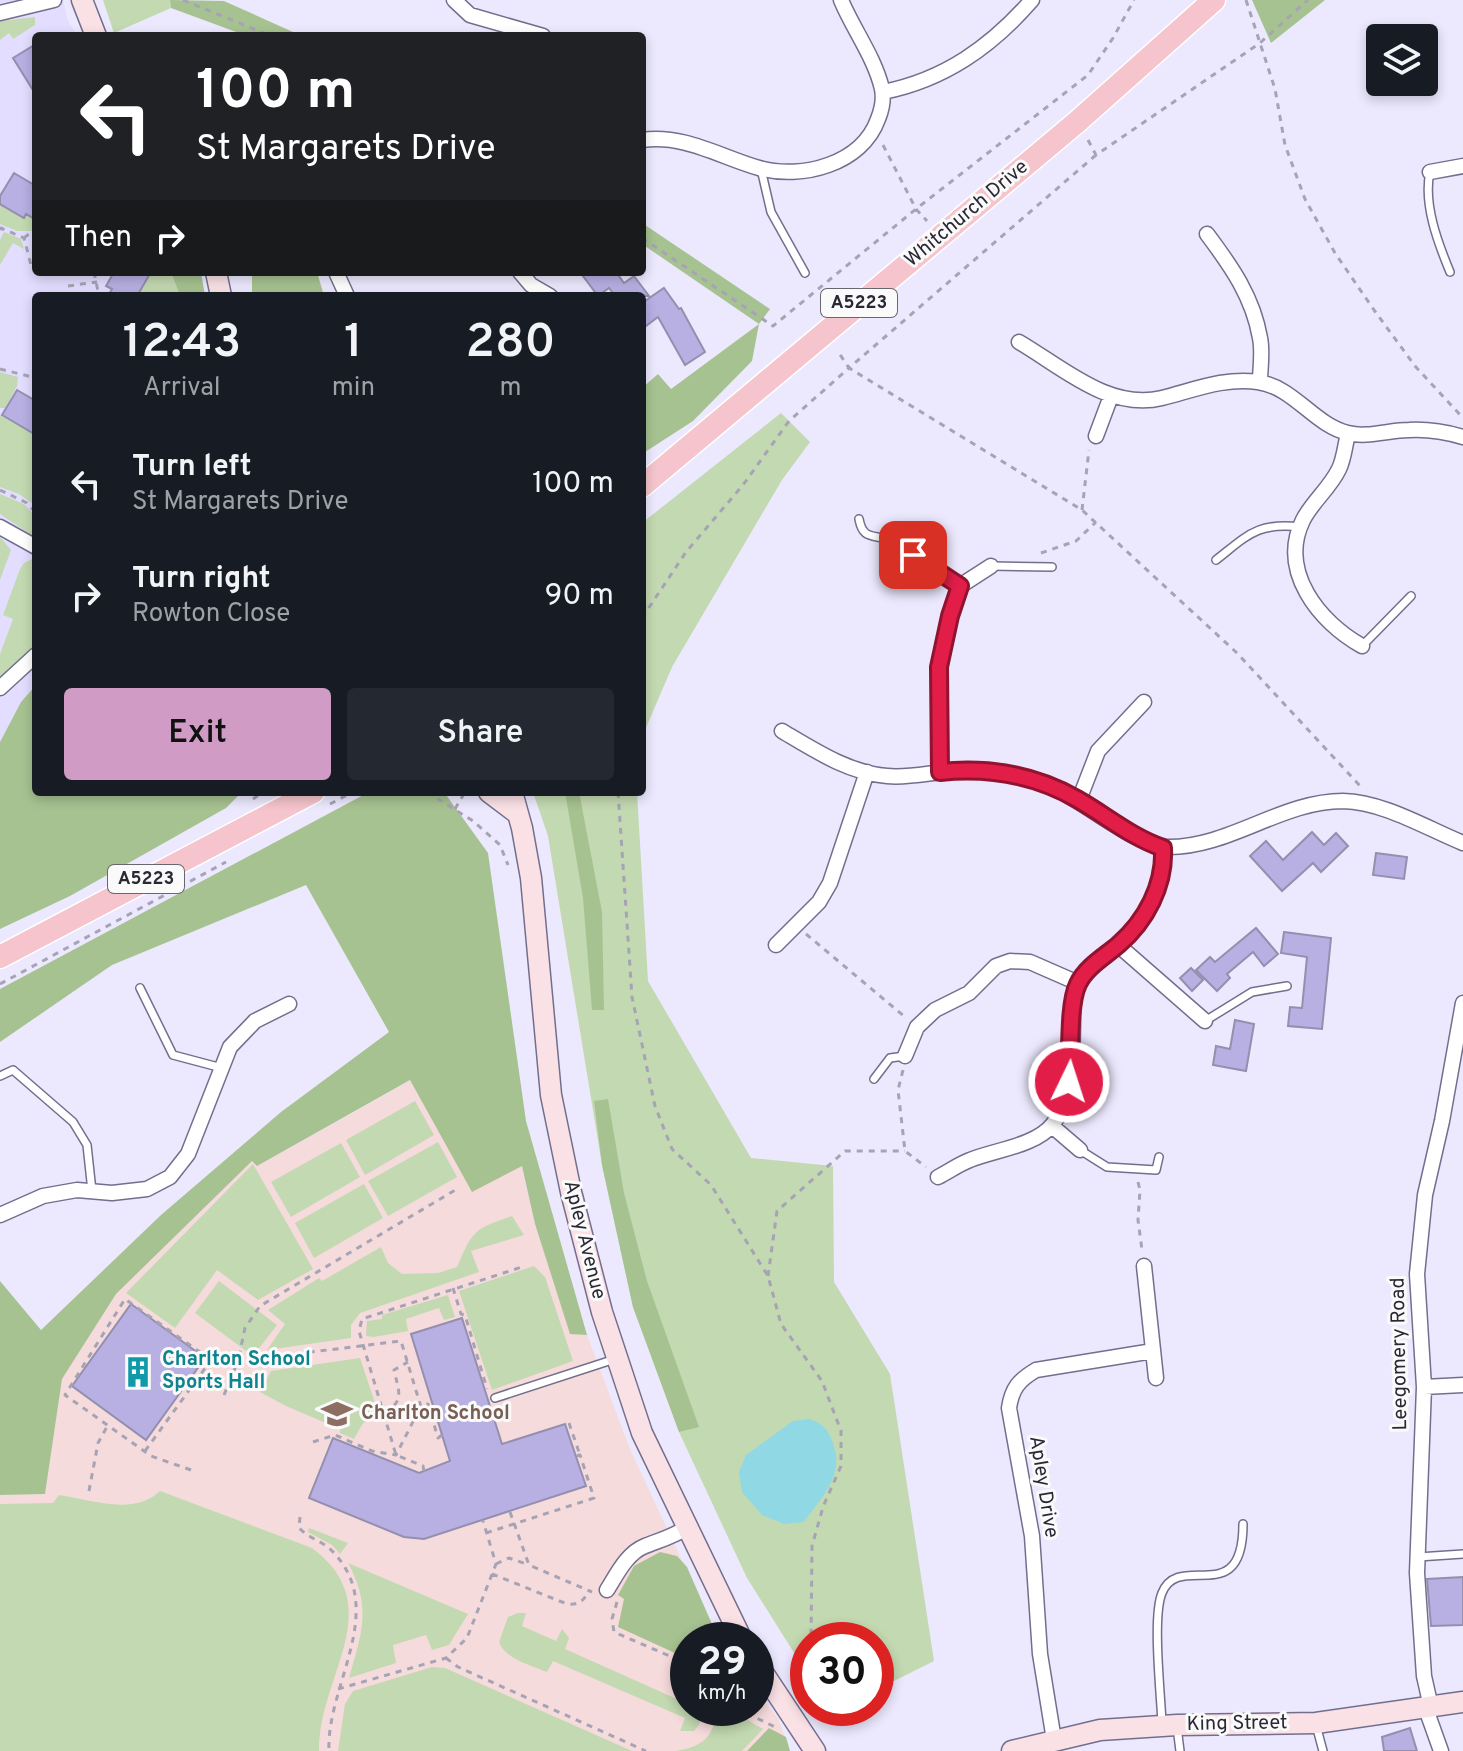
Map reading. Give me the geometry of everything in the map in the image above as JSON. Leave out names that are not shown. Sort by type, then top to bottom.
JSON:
[{"type":"main road","name":"Whitchurch Drive","points":[[646,483],[1077,122],[1214,0]]},
{"type":"main road","name":"A5223","points":[[0,957],[295,797],[321,798]]},
{"type":"street","points":[[0,13],[54,0]]},
{"type":"street","points":[[82,0],[94,32]]},
{"type":"street","points":[[454,0],[470,15],[529,32]]},
{"type":"street","points":[[646,139],[687,142],[761,169],[792,171],[821,167],[857,151],[870,134],[882,109],[883,92],[877,72],[841,0]]},
{"type":"street","points":[[883,92],[903,88],[950,70],[1007,29],[1032,0]]},
{"type":"street","points":[[1430,172],[1463,166]]},
{"type":"street","points":[[1207,234],[1237,275],[1253,311],[1261,340],[1260,382]]},
{"type":"street","points":[[523,276],[543,292]]},
{"type":"street","points":[[1019,342],[1111,396],[1140,401],[1216,383],[1260,382],[1279,388],[1348,434],[1418,430],[1463,437]]},
{"type":"street","points":[[1096,436],[1111,396]]},
{"type":"street","points":[[1348,434],[1339,470],[1301,527],[1296,545],[1301,585],[1317,610],[1346,637],[1362,646]]},
{"type":"street","points":[[0,527],[32,545]]},
{"type":"street","points":[[890,540],[960,586]]},
{"type":"street","points":[[940,772],[939,667],[950,616],[960,586],[991,566]]},
{"type":"street","points":[[0,688],[32,659]]},
{"type":"street","points":[[1079,800],[1098,751],[1144,702]]},
{"type":"street","points":[[782,731],[818,753],[867,772],[899,776],[959,770],[1011,773],[1044,783],[1079,800],[1140,840],[1163,848],[1190,846],[1223,838],[1307,807],[1344,801],[1377,807],[1463,843]]},
{"type":"street","points":[[776,945],[819,902],[830,883],[867,772]]},
{"type":"street","points":[[494,796],[518,814]]},
{"type":"street","name":"Apley Avenue","points":[[513,796],[531,878],[551,1095],[571,1192],[602,1312],[642,1433],[733,1622]]},
{"type":"street","points":[[938,1177],[970,1160],[1016,1147],[1052,1126],[1063,1105],[1069,1082],[1073,1002],[1078,983],[1100,957],[1118,945],[1151,906],[1159,881],[1163,848]]},
{"type":"street","points":[[1118,945],[1205,1021]]},
{"type":"street","points":[[905,1056],[917,1027],[935,1010],[969,993],[996,966],[1010,961],[1030,962],[1078,983]]},
{"type":"street","name":"Leegomery Road","points":[[1441,1751],[1428,1708],[1417,1573],[1424,1387],[1417,1274],[1421,1223],[1463,1003]]},
{"type":"street","points":[[0,1215],[43,1196],[77,1190],[112,1193],[147,1189],[170,1177],[188,1154],[230,1047],[255,1021],[289,1004]]},
{"type":"street","points":[[1052,1126],[1080,1150]]},
{"type":"street","points":[[1144,1266],[1156,1378]]},
{"type":"street","name":"Apley Drive","points":[[1054,1740],[1040,1654],[1032,1536],[1009,1408],[1012,1393],[1021,1379],[1036,1370],[1153,1351]]},
{"type":"street","points":[[1424,1387],[1463,1385]]},
{"type":"street","points":[[603,1594],[621,1567],[642,1547],[667,1540],[686,1528]]},
{"type":"street","points":[[774,1689],[815,1751]]},
{"type":"street","name":"King Street","points":[[1012,1751],[1100,1730],[1316,1723],[1463,1702]]},
{"type":"lane","points":[[761,169],[771,212],[805,273]]},
{"type":"lane","points":[[1430,172],[1427,184],[1430,205],[1439,246],[1450,272]]},
{"type":"lane","points":[[859,519],[861,530],[866,535],[890,540]]},
{"type":"lane","points":[[1216,560],[1254,531],[1270,525],[1301,527]]},
{"type":"lane","points":[[991,566],[1052,567]]},
{"type":"lane","points":[[1362,646],[1411,596]]},
{"type":"lane","points":[[1205,1021],[1252,992],[1287,986]]},
{"type":"lane","points":[[140,988],[173,1055],[222,1068]]},
{"type":"lane","points":[[874,1079],[890,1058],[905,1056]]},
{"type":"lane","points":[[0,1076],[13,1070],[73,1122],[87,1145],[92,1191]]},
{"type":"lane","points":[[1080,1150],[1107,1167],[1156,1170],[1159,1157]]},
{"type":"lane","points":[[495,1398],[617,1359]]},
{"type":"lane","points":[[1180,1751],[1170,1726],[1158,1654],[1158,1613],[1162,1591],[1171,1581],[1183,1575],[1222,1574],[1228,1570],[1243,1547],[1243,1524]]},
{"type":"lane","points":[[1418,1557],[1463,1554]]},
{"type":"lane","points":[[1316,1723],[1323,1751]]},
{"type":"path","points":[[183,0],[261,32]]},
{"type":"path","points":[[646,241],[773,326],[1088,75],[1134,0]]},
{"type":"path","points":[[1246,0],[1275,89],[1285,145],[1305,199],[1335,253],[1374,310],[1415,366],[1463,418]]},
{"type":"path","points":[[646,612],[686,552],[743,485],[789,421],[1096,155],[1260,43],[1308,0]]},
{"type":"path","points":[[1077,122],[1096,155]]},
{"type":"path","points":[[870,134],[880,141],[916,209],[939,236]]},
{"type":"path","points":[[0,230],[24,238]]},
{"type":"path","points":[[24,238],[32,232]]},
{"type":"path","points":[[24,238],[31,265]]},
{"type":"path","points":[[95,276],[98,292]]},
{"type":"path","points":[[68,286],[97,282]]},
{"type":"path","points":[[825,332],[849,368],[1097,522],[1237,653],[1362,787],[1361,804]]},
{"type":"path","points":[[0,369],[32,377]]},
{"type":"path","points":[[1082,510],[1087,454],[1096,436]]},
{"type":"path","points":[[0,490],[32,509]]},
{"type":"path","points":[[1040,553],[1076,541],[1097,522]]},
{"type":"path","points":[[455,809],[463,796]]},
{"type":"path","points":[[618,796],[632,997],[655,1106],[672,1149],[711,1185],[768,1276],[781,1324],[822,1381],[841,1431],[841,1466],[823,1507],[812,1546],[811,1622]]},
{"type":"path","points":[[0,984],[234,858]]},
{"type":"path","points":[[795,925],[917,1027]]},
{"type":"path","points":[[905,1056],[898,1090],[905,1151]]},
{"type":"path","points":[[768,1276],[777,1211],[845,1151],[905,1151],[938,1177]]},
{"type":"path","points":[[1138,1182],[1138,1220],[1144,1266]]},
{"type":"path","points":[[224,1395],[238,1361],[245,1328],[260,1306],[457,1189]]},
{"type":"path","points":[[396,1455],[359,1331],[362,1319],[525,1266]]},
{"type":"path","points":[[453,1288],[461,1314],[465,1315],[489,1393],[495,1398]]},
{"type":"path","points":[[191,1470],[145,1451],[65,1395],[125,1299],[211,1360],[238,1361],[401,1341],[421,1407]]},
{"type":"path","points":[[145,1451],[211,1360]]},
{"type":"path","points":[[384,1412],[399,1402],[401,1394],[394,1370],[408,1362]]},
{"type":"path","points":[[396,1455],[421,1407],[428,1404],[438,1438],[442,1435]]},
{"type":"path","points":[[486,1533],[594,1498],[569,1423]]},
{"type":"path","points":[[89,1491],[98,1443],[108,1425]]},
{"type":"path","points":[[313,1442],[335,1435],[372,1451],[396,1455],[423,1466],[424,1471]]},
{"type":"path","points":[[510,1512],[529,1565]]},
{"type":"path","points":[[300,1517],[299,1528],[308,1537],[333,1551],[354,1585],[358,1609],[354,1636],[338,1689],[328,1738],[329,1751]]},
{"type":"path","points":[[338,1689],[446,1658],[467,1638],[496,1564],[483,1521]]},
{"type":"path","points":[[496,1564],[509,1558],[603,1594],[619,1603],[612,1619],[614,1632],[670,1656]]},
{"type":"path","points":[[492,1574],[567,1604],[576,1605],[585,1600],[589,1591]]},
{"type":"path","points":[[446,1658],[458,1667],[646,1751]]},
{"type":"path","points":[[773,1726],[777,1728]]},
{"type":"shaded area","points":[[0,0],[63,0],[68,21],[75,32],[32,32],[32,276],[172,276],[178,292],[32,292],[32,690],[21,702],[0,742]]},
{"type":"shaded area","name":"Charlton School","points":[[411,1080],[472,1191],[522,1165],[535,1224],[570,1333],[587,1335],[630,1449],[711,1622],[670,1622],[670,1726],[774,1726],[774,1713],[790,1751],[0,1751],[0,1495],[45,1493],[62,1378],[116,1294],[252,1160],[257,1166]]},
{"type":"green space","points":[[103,0],[170,0],[171,8],[114,32]]},
{"type":"green space","points":[[170,0],[224,1],[293,32],[236,32],[171,8]]},
{"type":"green space","points":[[1252,0],[1325,0],[1271,43]]},
{"type":"green space","points":[[35,17],[35,25],[13,39],[9,33],[0,40],[0,21]]},
{"type":"green space","points":[[0,204],[23,218],[26,214],[32,218],[32,231],[17,231],[0,224]]},
{"type":"green space","points":[[646,226],[770,309],[759,324],[646,247]]},
{"type":"green space","points":[[4,232],[21,239],[24,249],[13,243],[0,265],[0,240]]},
{"type":"green space","points":[[149,276],[172,276],[178,292],[139,292]]},
{"type":"green space","points":[[172,276],[202,276],[204,292],[178,292]]},
{"type":"green space","points":[[252,276],[318,276],[323,292],[252,292]]},
{"type":"green space","points":[[759,324],[752,361],[693,421],[646,451],[646,384],[658,374],[671,389]]},
{"type":"green space","points":[[0,372],[18,377],[17,386],[5,408],[0,408]]},
{"type":"green space","points":[[781,413],[810,442],[782,480],[672,667],[646,728],[646,520]]},
{"type":"green space","points":[[0,415],[32,433],[32,503],[0,487]]},
{"type":"green space","points":[[0,494],[24,504],[32,513],[32,535],[0,514]]},
{"type":"green space","points":[[0,537],[11,550],[0,580]]},
{"type":"green space","points":[[32,559],[32,651],[0,683],[0,654],[13,619],[3,615],[24,563]]},
{"type":"green space","points":[[32,690],[32,796],[238,796],[226,808],[70,896],[0,929],[0,742],[21,702]]},
{"type":"green space","points":[[362,796],[447,796],[488,853],[526,1121],[587,1335],[570,1334],[535,1224],[522,1166],[472,1192],[410,1080],[257,1166],[252,1161],[116,1294],[62,1379],[45,1494],[0,1495],[0,1281],[41,1330],[161,1215],[281,1112],[389,1032],[306,885],[112,965],[0,1042],[0,989]]},
{"type":"green space","points":[[534,796],[637,796],[648,981],[751,1158],[833,1166],[834,1282],[890,1374],[934,1661],[894,1681],[894,1622],[790,1622],[790,1646],[747,1578],[679,1432],[633,1307],[602,1165],[548,836]]},
{"type":"green space","points":[[566,796],[580,796],[602,912],[604,1010],[592,1010],[583,898]]},
{"type":"green space","points":[[608,1099],[624,1193],[647,1281],[699,1427],[679,1432],[633,1307],[602,1165],[594,1101]]},
{"type":"green space","points":[[415,1101],[434,1135],[365,1175],[346,1140]]},
{"type":"green space","points":[[438,1142],[457,1177],[388,1216],[368,1181]]},
{"type":"green space","points":[[341,1143],[360,1177],[291,1217],[271,1182]]},
{"type":"green space","points":[[253,1164],[313,1269],[258,1300],[217,1270],[175,1328],[126,1293]]},
{"type":"green space","points":[[364,1184],[383,1218],[314,1258],[295,1223]]},
{"type":"green space","points":[[512,1216],[524,1235],[471,1251],[479,1272],[360,1313],[351,1325],[351,1338],[267,1350],[285,1324],[268,1310],[319,1278],[322,1281],[381,1247],[388,1263],[402,1274],[438,1273],[457,1267],[476,1232]]},
{"type":"green space","points":[[534,1266],[545,1277],[573,1361],[492,1390],[459,1291]]},
{"type":"green space","points":[[219,1281],[277,1325],[253,1356],[195,1313]]},
{"type":"green space","points":[[448,1295],[455,1317],[444,1320],[439,1308],[406,1319],[408,1331],[366,1336],[367,1321],[382,1319],[382,1315]]},
{"type":"green space","points":[[360,1358],[380,1418],[363,1423],[354,1439],[340,1433],[340,1429],[260,1392],[271,1371]]},
{"type":"green space","points":[[160,1491],[312,1548],[335,1571],[346,1594],[349,1618],[345,1644],[322,1723],[319,1751],[0,1751],[0,1504],[53,1503],[59,1495],[125,1505],[150,1499]]},
{"type":"green space","points":[[309,1528],[348,1543],[340,1554],[332,1545],[308,1532]]},
{"type":"green space","points":[[660,1552],[677,1556],[687,1567],[711,1622],[670,1622],[670,1651],[618,1627],[624,1599],[618,1595],[634,1566]]},
{"type":"green space","points":[[348,1563],[468,1614],[449,1645],[432,1650],[426,1635],[393,1645],[396,1663],[349,1678],[361,1633],[362,1607]]},
{"type":"green space","points":[[526,1613],[522,1626],[556,1641],[562,1629],[569,1638],[565,1649],[670,1696],[670,1712],[553,1661],[547,1672],[513,1657],[499,1642],[508,1617]]},
{"type":"green space","points":[[432,1667],[445,1668],[632,1751],[338,1751],[345,1704],[353,1691]]},
{"type":"green space","points":[[682,1726],[698,1726],[694,1731],[680,1731]]},
{"type":"green space","points":[[758,1726],[763,1729],[742,1751],[675,1751],[699,1744],[713,1727]]},
{"type":"green space","points":[[769,1728],[786,1737],[790,1751],[747,1751]]},
{"type":"water","points":[[810,1419],[829,1433],[836,1468],[829,1487],[804,1522],[784,1524],[762,1515],[742,1492],[739,1472],[746,1455],[793,1421]]},
{"type":"building","points":[[32,46],[32,89],[13,58]]},
{"type":"building","points":[[14,173],[32,184],[32,218],[26,214],[24,218],[0,204],[0,196]]},
{"type":"building","points":[[112,276],[149,276],[139,292],[110,292],[112,289],[106,286]]},
{"type":"building","points":[[583,276],[619,276],[624,283],[634,276],[646,292],[612,292],[609,288],[595,292]]},
{"type":"building","points":[[664,288],[681,308],[705,352],[685,365],[658,317],[646,326],[646,300]]},
{"type":"building","points":[[17,390],[32,399],[32,433],[2,415]]},
{"type":"building","points":[[1312,832],[1324,845],[1336,833],[1348,846],[1321,872],[1313,863],[1282,891],[1250,856],[1266,841],[1283,860]]},
{"type":"building","points":[[1376,853],[1407,857],[1404,879],[1373,875]]},
{"type":"building","points":[[1256,928],[1278,954],[1264,966],[1253,952],[1227,974],[1230,978],[1217,991],[1196,970],[1210,957],[1215,962]]},
{"type":"building","points":[[1284,932],[1331,938],[1322,1029],[1288,1026],[1290,1007],[1302,1008],[1307,957],[1281,953]]},
{"type":"building","points":[[1191,968],[1203,980],[1192,991],[1180,978]]},
{"type":"building","points":[[1235,1020],[1254,1024],[1246,1071],[1213,1065],[1216,1046],[1230,1049]]},
{"type":"building","name":"Charlton School Sports Hall","points":[[131,1304],[205,1358],[146,1440],[72,1386]]},
{"type":"building","points":[[462,1318],[502,1444],[565,1424],[586,1486],[424,1539],[404,1537],[309,1498],[333,1438],[419,1473],[450,1461],[411,1334]]},
{"type":"building","points":[[1463,1577],[1463,1625],[1431,1626],[1427,1579]]},
{"type":"building","points":[[1410,1728],[1417,1751],[1384,1751],[1382,1737]]},
{"type":"place","name":"Charlton School Sports Hall","points":[[138,1372]]},
{"type":"place","name":"Charlton School","points":[[337,1414]]},
{"type":"route","points":[[913,555],[960,586],[939,667],[940,772],[1011,773],[1044,783],[1079,800],[1140,840],[1163,848],[1164,859],[1151,906],[1118,945],[1100,957],[1078,983],[1073,1002],[1069,1082]]}]
